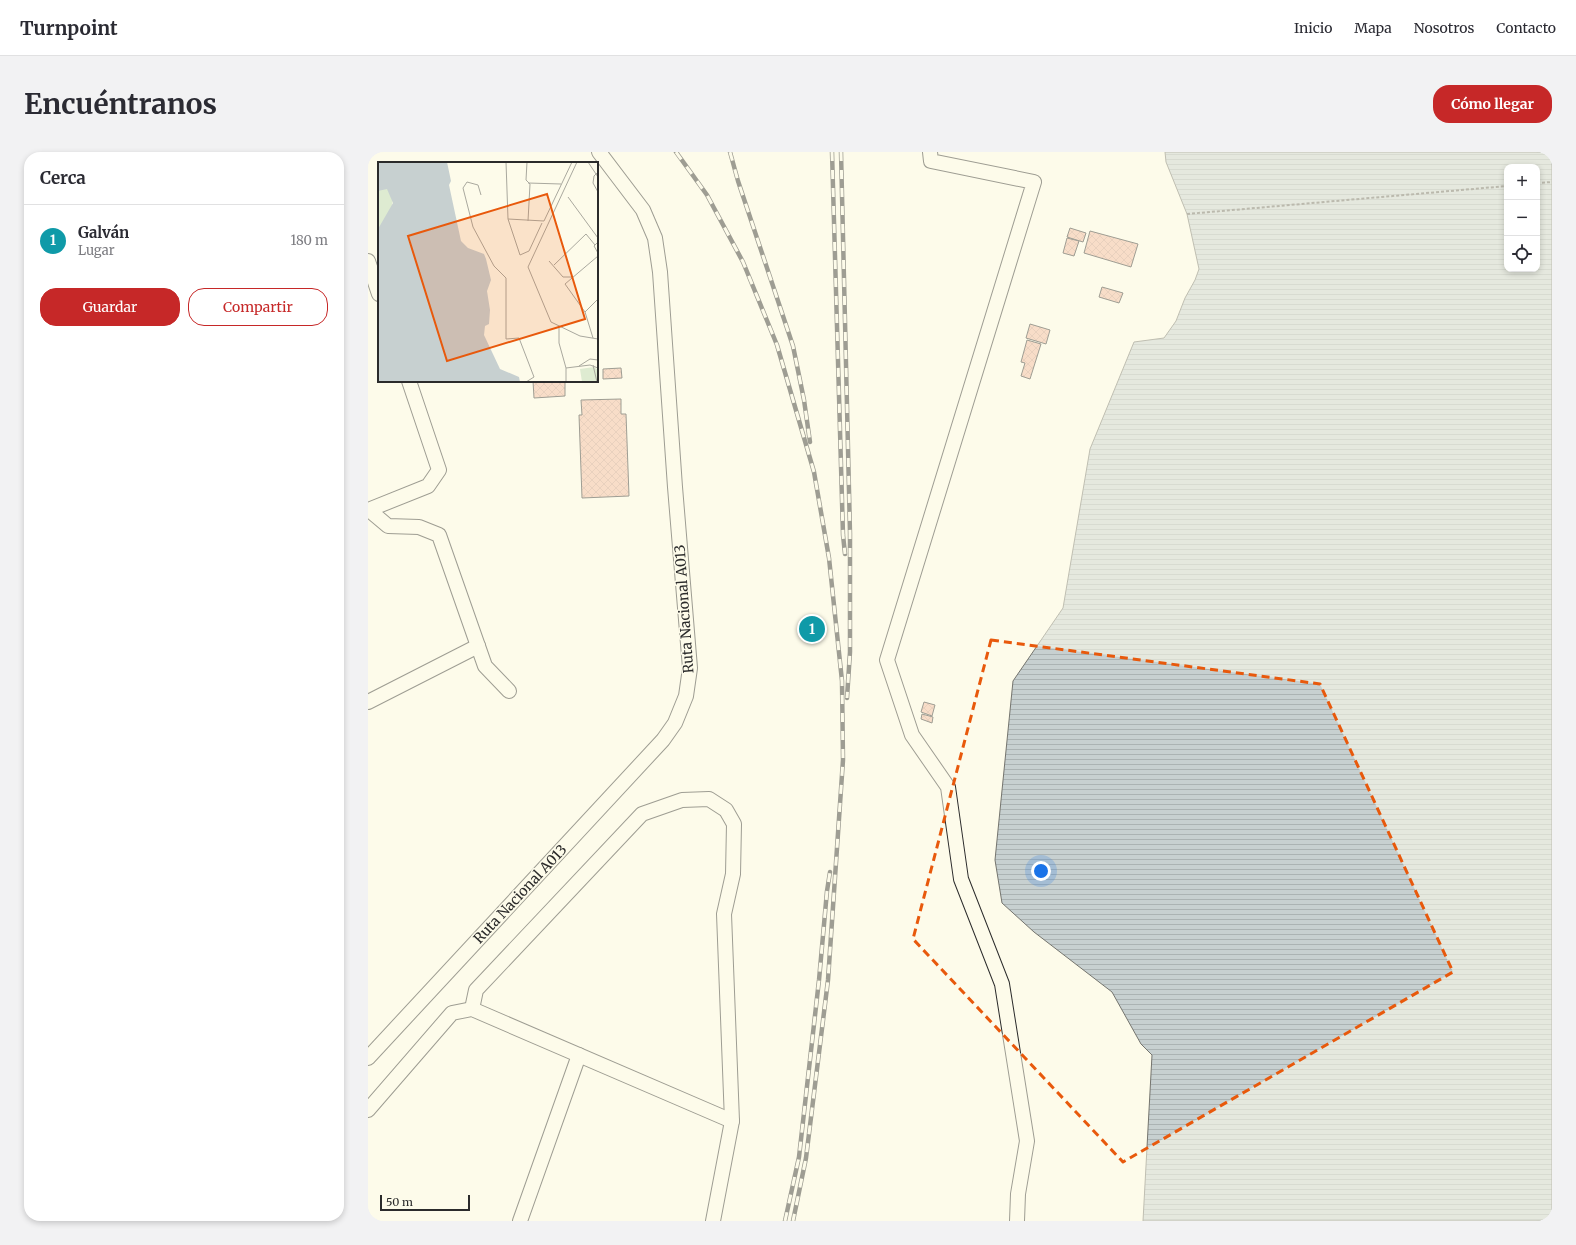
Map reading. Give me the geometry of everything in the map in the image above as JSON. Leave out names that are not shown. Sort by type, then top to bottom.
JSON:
[{"type":"street","name":"Ruta Nacional A013","points":[[368,1058],[663,740],[675,722],[686,696],[690,668],[675,487],[660,272],[655,238],[643,210],[599,152]]},
{"type":"street","points":[[930,152],[931,160],[1034,182],[887,660],[912,735],[948,788],[961,879],[1002,984],[1027,1141],[1018,1194],[1017,1221]]},
{"type":"street","points":[[368,261],[378,291]]},
{"type":"street","points":[[409,382],[439,470],[428,486],[368,510],[388,526],[419,527],[439,535],[485,666],[509,691]]},
{"type":"street","points":[[368,702],[478,646]]},
{"type":"street","points":[[472,1010],[476,990],[642,814],[682,800],[709,799],[726,810],[734,824],[732,874],[724,914],[732,1121],[713,1221]]},
{"type":"street","points":[[368,1110],[452,1013],[472,1010],[732,1121]]},
{"type":"street","points":[[520,1221],[579,1055]]},
{"type":"path","points":[[1540,183],[1552,182]]},
{"type":"path","points":[[1188,214],[1504,186]]},
{"type":"highlighted area","points":[[991,640],[1320,684],[1453,972],[1123,1162],[913,939]]},
{"type":"shaded area","points":[[1165,152],[1552,152],[1552,1221],[1143,1221],[1152,1055],[1141,1044],[1112,992],[1034,932],[1002,903],[995,860],[1013,681],[1063,608],[1090,449],[1134,342],[1164,338],[1176,321],[1185,298],[1195,280],[1199,269],[1187,214],[1166,162]]},
{"type":"building","points":[[1070,228],[1086,233],[1083,242],[1067,237]]},
{"type":"building","points":[[1090,231],[1138,244],[1131,267],[1084,253]]},
{"type":"building","points":[[1067,238],[1079,241],[1074,256],[1063,253]]},
{"type":"building","points":[[1102,287],[1123,293],[1119,303],[1099,297]]},
{"type":"building","points":[[1030,324],[1050,330],[1046,344],[1026,338]]},
{"type":"building","points":[[1027,340],[1041,344],[1030,379],[1021,376],[1025,363],[1021,362]]},
{"type":"building","points":[[621,368],[622,378],[603,379],[603,369]]},
{"type":"building","points":[[533,382],[565,382],[565,396],[534,398]]},
{"type":"building","points":[[621,399],[621,414],[626,414],[629,496],[582,498],[579,415],[582,415],[581,400]]},
{"type":"building","points":[[807,626],[816,626],[818,631],[807,635]]},
{"type":"building","points":[[924,702],[935,705],[932,716],[921,712]]},
{"type":"building","points":[[922,714],[933,717],[932,723],[921,719]]},
{"type":"railway","points":[[676,152],[707,195],[743,262],[777,345],[814,472],[829,558],[842,681],[843,760],[828,980],[806,1158],[793,1221]]},
{"type":"railway","points":[[730,152],[738,181],[793,346],[804,400],[810,442]]},
{"type":"railway","points":[[832,152],[843,535],[845,554]]},
{"type":"railway","points":[[841,152],[850,533],[850,652],[847,698]]},
{"type":"railway","points":[[785,1221],[799,1157],[830,872]]},
{"type":"place","name":"Galván","points":[[812,629]]}]
